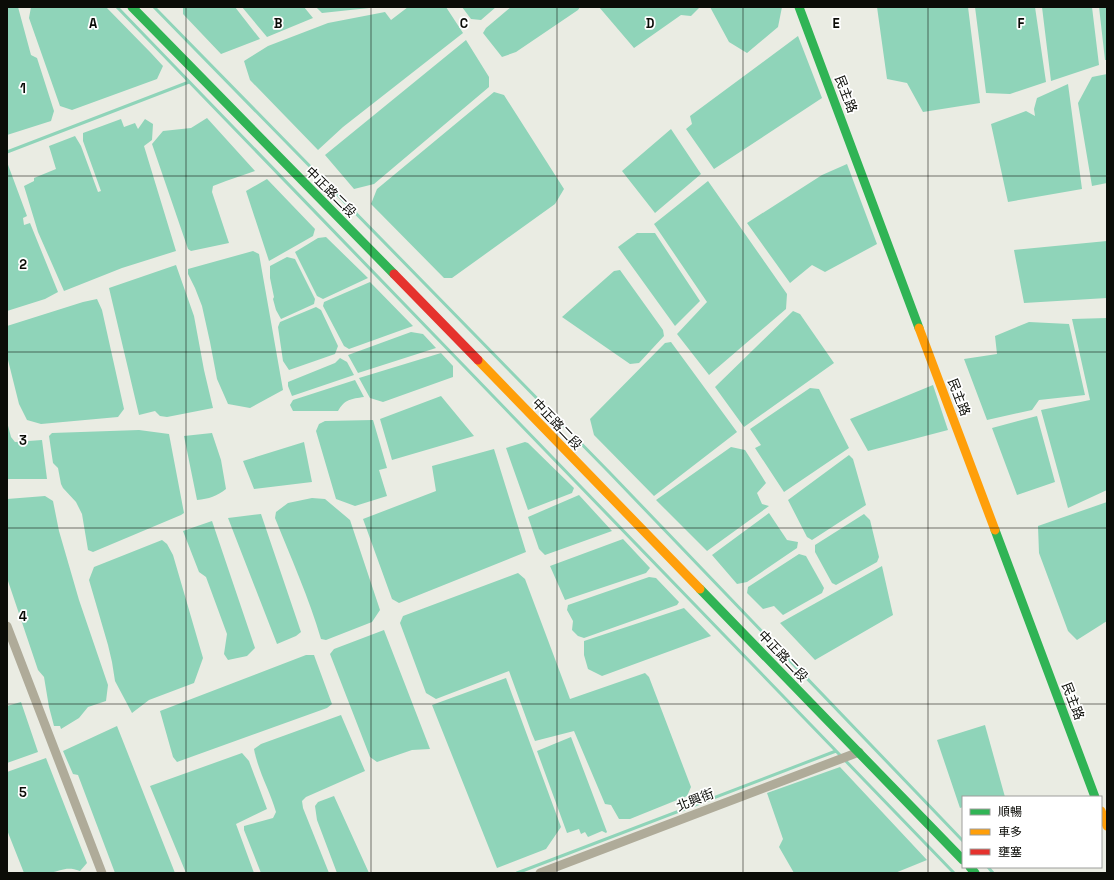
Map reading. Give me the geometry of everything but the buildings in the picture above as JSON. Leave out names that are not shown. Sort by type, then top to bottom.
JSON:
[{"type":"main road","name":"中正路二段","points":[[132,7],[433,313],[962,859]]},
{"type":"main road","name":"民主路","points":[[799,7],[1095,796]]},
{"type":"main road","points":[[1102,814],[1107,826]]},
{"type":"street","points":[[7,626],[102,873]]},
{"type":"street","name":"北興街","points":[[540,873],[859,752]]},
{"type":"shaded area","points":[[7,7],[18,7],[31,55],[37,58],[54,111],[51,121],[7,135]]},
{"type":"shaded area","points":[[31,7],[106,7],[163,66],[157,79],[72,110],[60,106],[29,18]]},
{"type":"shaded area","points":[[183,7],[235,7],[260,39],[221,54],[183,14]]},
{"type":"shaded area","points":[[242,7],[304,7],[313,18],[267,37]]},
{"type":"shaded area","points":[[316,7],[368,7],[369,8],[322,13]]},
{"type":"shaded area","points":[[408,7],[446,7],[463,33],[343,127],[318,150],[250,80],[244,61],[268,46],[328,23],[385,12],[391,20]]},
{"type":"shaded area","points":[[462,7],[496,7],[481,20],[471,19]]},
{"type":"shaded area","points":[[511,7],[580,7],[578,10],[516,52],[502,57],[483,33],[486,28]]},
{"type":"shaded area","points":[[599,7],[699,8],[691,16],[681,15],[634,48]]},
{"type":"shaded area","points":[[710,7],[782,7],[778,27],[747,53],[729,42]]},
{"type":"shaded area","points":[[877,7],[968,7],[980,103],[923,112],[907,83],[887,79]]},
{"type":"shaded area","points":[[975,7],[1035,7],[1046,82],[1010,94],[986,93]]},
{"type":"shaded area","points":[[1042,7],[1092,7],[1099,65],[1051,81]]},
{"type":"shaded area","points":[[1099,7],[1107,7],[1107,60],[1105,60]]},
{"type":"shaded area","points":[[798,36],[822,98],[714,169],[686,129],[692,124],[690,116]]},
{"type":"shaded area","points":[[466,40],[489,77],[489,87],[374,184],[354,189],[325,155]]},
{"type":"shaded area","points":[[1107,74],[1107,183],[1092,186],[1078,103],[1092,77]]},
{"type":"shaded area","points":[[1068,84],[1082,189],[1008,202],[991,124],[1026,111],[1035,116],[1034,109],[1037,98]]},
{"type":"shaded area","points":[[494,92],[504,95],[564,189],[555,204],[452,278],[444,278],[371,204],[377,189]]},
{"type":"shaded area","points":[[207,118],[255,171],[213,186],[212,192],[229,243],[191,251],[188,249],[152,144],[163,131],[191,128]]},
{"type":"shaded area","points":[[121,119],[124,127],[135,123],[138,129],[145,119],[153,124],[152,140],[144,146],[176,251],[122,268],[64,291],[38,232],[24,186],[34,181],[34,178],[56,169],[49,146],[75,136],[81,146],[98,192],[101,191],[83,141],[83,133]]},
{"type":"shaded area","points":[[671,129],[701,174],[655,213],[622,171]]},
{"type":"shaded area","points":[[7,162],[27,216],[23,218],[24,225],[30,223],[58,292],[45,299],[7,311]]},
{"type":"shaded area","points":[[847,164],[877,244],[825,272],[812,265],[790,283],[747,223],[822,175]]},
{"type":"shaded area","points":[[267,179],[315,229],[313,236],[269,261],[246,191]]},
{"type":"shaded area","points":[[708,181],[787,294],[786,309],[709,375],[677,334],[707,302],[654,224]]},
{"type":"shaded area","points":[[637,233],[655,233],[700,301],[675,326],[618,247]]},
{"type":"shaded area","points":[[326,237],[368,278],[323,299],[317,296],[295,252],[318,238]]},
{"type":"shaded area","points":[[1107,241],[1107,298],[1024,303],[1014,250]]},
{"type":"shaded area","points":[[253,251],[259,254],[283,390],[250,408],[228,404],[217,379],[202,306],[188,274],[188,269]]},
{"type":"shaded area","points":[[287,257],[295,259],[315,299],[314,304],[281,319],[276,310],[273,299],[270,266]]},
{"type":"shaded area","points":[[176,265],[194,316],[213,408],[167,417],[160,416],[155,411],[139,415],[109,288]]},
{"type":"shaded area","points":[[620,270],[663,330],[664,336],[639,363],[630,364],[562,317],[614,271]]},
{"type":"shaded area","points":[[370,282],[413,326],[349,349],[344,346],[323,306],[324,302]]},
{"type":"shaded area","points":[[97,299],[102,310],[124,409],[118,417],[41,424],[27,420],[19,404],[7,356],[7,326]]},
{"type":"shaded area","points":[[316,307],[321,310],[338,346],[335,354],[289,370],[283,361],[278,327],[280,322]]},
{"type":"shaded area","points":[[793,311],[800,314],[834,363],[744,427],[715,387]]},
{"type":"shaded area","points":[[1107,318],[1107,490],[1068,508],[1041,410],[1090,400],[1072,319]]},
{"type":"shaded area","points":[[1029,322],[1069,324],[1085,395],[1039,400],[1032,410],[987,420],[964,359],[997,354],[995,336]]},
{"type":"shaded area","points":[[411,332],[423,334],[436,348],[358,373],[348,355]]},
{"type":"shaded area","points":[[671,342],[737,432],[654,496],[594,435],[590,419],[665,343]]},
{"type":"shaded area","points":[[441,353],[453,366],[453,377],[383,402],[370,398],[359,378]]},
{"type":"shaded area","points":[[340,358],[347,362],[354,375],[292,396],[288,382],[335,363]]},
{"type":"shaded area","points":[[355,380],[364,397],[349,400],[343,404],[338,411],[293,411],[290,405],[293,400]]},
{"type":"shaded area","points":[[933,385],[948,430],[868,451],[850,419]]},
{"type":"shaded area","points":[[810,388],[819,389],[849,448],[784,492],[755,448],[761,445],[750,429]]},
{"type":"shaded area","points":[[441,396],[474,436],[392,460],[380,419]]},
{"type":"shaded area","points":[[1037,416],[1055,482],[1017,495],[992,428]]},
{"type":"shaded area","points":[[373,420],[387,468],[379,470],[387,496],[355,506],[336,499],[316,431],[319,424],[325,421]]},
{"type":"shaded area","points":[[7,422],[11,437],[15,442],[42,440],[47,479],[7,479]]},
{"type":"shaded area","points":[[139,430],[169,434],[184,513],[93,552],[88,550],[82,514],[76,502],[61,484],[58,468],[53,463],[49,436],[52,433]]},
{"type":"shaded area","points":[[212,433],[221,460],[226,489],[213,497],[197,500],[184,436]]},
{"type":"shaded area","points":[[304,442],[312,482],[254,489],[243,461]]},
{"type":"shaded area","points":[[525,442],[528,443],[574,488],[572,493],[528,510],[506,448]]},
{"type":"shaded area","points":[[731,447],[745,450],[766,483],[757,493],[762,504],[769,506],[707,551],[656,500]]},
{"type":"shaded area","points":[[494,449],[526,552],[399,603],[392,599],[363,519],[436,491],[432,466]]},
{"type":"shaded area","points":[[849,455],[853,459],[866,505],[812,540],[807,537],[788,500]]},
{"type":"shaded area","points":[[579,495],[612,531],[545,555],[539,549],[528,517]]},
{"type":"shaded area","points":[[45,496],[53,501],[59,531],[79,600],[108,685],[106,701],[88,707],[79,718],[61,729],[60,726],[54,726],[44,677],[38,670],[7,578],[7,499]]},
{"type":"shaded area","points":[[312,498],[325,499],[350,520],[380,610],[372,622],[326,640],[321,639],[305,593],[275,518],[276,512],[288,503]]},
{"type":"shaded area","points":[[1107,502],[1107,621],[1077,640],[1068,631],[1039,553],[1038,526]]},
{"type":"shaded area","points":[[769,513],[787,540],[798,542],[797,548],[747,582],[737,584],[712,555]]},
{"type":"shaded area","points":[[261,514],[301,632],[296,636],[277,644],[228,518]]},
{"type":"shaded area","points":[[864,514],[870,520],[879,557],[877,562],[836,585],[832,583],[815,552],[815,545]]},
{"type":"shaded area","points":[[212,521],[255,648],[247,656],[228,660],[224,654],[227,634],[206,577],[199,572],[183,531]]},
{"type":"shaded area","points":[[623,539],[650,568],[646,573],[565,600],[550,566]]},
{"type":"shaded area","points":[[162,540],[167,544],[173,555],[203,658],[194,683],[149,700],[132,713],[115,681],[108,645],[89,580],[94,567]]},
{"type":"shaded area","points":[[799,554],[806,556],[824,588],[822,593],[783,615],[774,606],[763,609],[747,593],[748,587]]},
{"type":"shaded area","points":[[882,566],[893,615],[815,660],[780,623]]},
{"type":"shaded area","points":[[518,573],[525,579],[570,699],[645,673],[649,677],[691,787],[687,796],[630,819],[619,819],[611,805],[605,804],[574,731],[535,741],[509,671],[436,699],[426,693],[400,623],[403,616]]},
{"type":"shaded area","points":[[649,577],[656,578],[679,602],[677,605],[584,638],[578,636],[572,630],[573,621],[567,610],[568,605]]},
{"type":"shaded area","points":[[684,608],[711,636],[602,676],[588,669],[584,655],[584,641]]},
{"type":"shaded area","points":[[384,630],[430,749],[412,750],[377,762],[370,757],[330,654],[334,649]]},
{"type":"shaded area","points":[[306,655],[314,655],[332,704],[327,708],[177,762],[173,757],[160,711]]},
{"type":"shaded area","points":[[506,678],[561,827],[546,849],[497,868],[432,705]]},
{"type":"shaded area","points":[[21,702],[38,752],[7,763],[7,706]]},
{"type":"shaded area","points":[[341,715],[365,771],[306,797],[302,801],[303,808],[329,873],[261,873],[244,830],[244,826],[273,818],[276,812],[258,765],[254,749],[261,744]]},
{"type":"shaded area","points":[[985,725],[1005,796],[962,796],[962,807],[960,808],[937,740]]},
{"type":"shaded area","points":[[117,726],[175,873],[115,873],[78,775],[73,774],[63,751]]},
{"type":"shaded area","points":[[571,737],[607,832],[606,833],[602,831],[588,837],[585,832],[581,834],[579,829],[567,833],[537,751]]},
{"type":"shaded area","points":[[242,753],[249,761],[267,809],[236,824],[254,873],[186,873],[150,786]]},
{"type":"shaded area","points":[[46,758],[87,863],[80,871],[67,869],[46,873],[24,873],[7,830],[7,772]]},
{"type":"shaded area","points":[[840,767],[927,860],[895,873],[794,873],[779,847],[783,839],[767,793]]},
{"type":"shaded area","points":[[334,796],[369,873],[337,873],[317,820],[315,806],[318,802]]},
{"type":"waterway","points":[[117,7],[954,873]]},
{"type":"waterway","points":[[154,7],[609,472],[962,840]]},
{"type":"waterway","points":[[7,152],[189,82]]},
{"type":"waterway","points":[[517,873],[836,751]]},
{"type":"waterway","points":[[989,868],[993,873]]},
{"type":"traffic: fast","points":[[132,7],[394,274]]},
{"type":"traffic: fast","points":[[799,7],[919,328]]},
{"type":"traffic: fast","points":[[995,530],[1095,796]]},
{"type":"traffic: fast","points":[[700,589],[962,859]]},
{"type":"traffic: fast","points":[[971,868],[975,873]]},
{"type":"traffic: slow","points":[[919,328],[995,530]]},
{"type":"traffic: slow","points":[[478,360],[700,589]]},
{"type":"traffic: slow","points":[[1102,814],[1107,826]]},
{"type":"traffic: jam","points":[[394,274],[478,360]]}]
